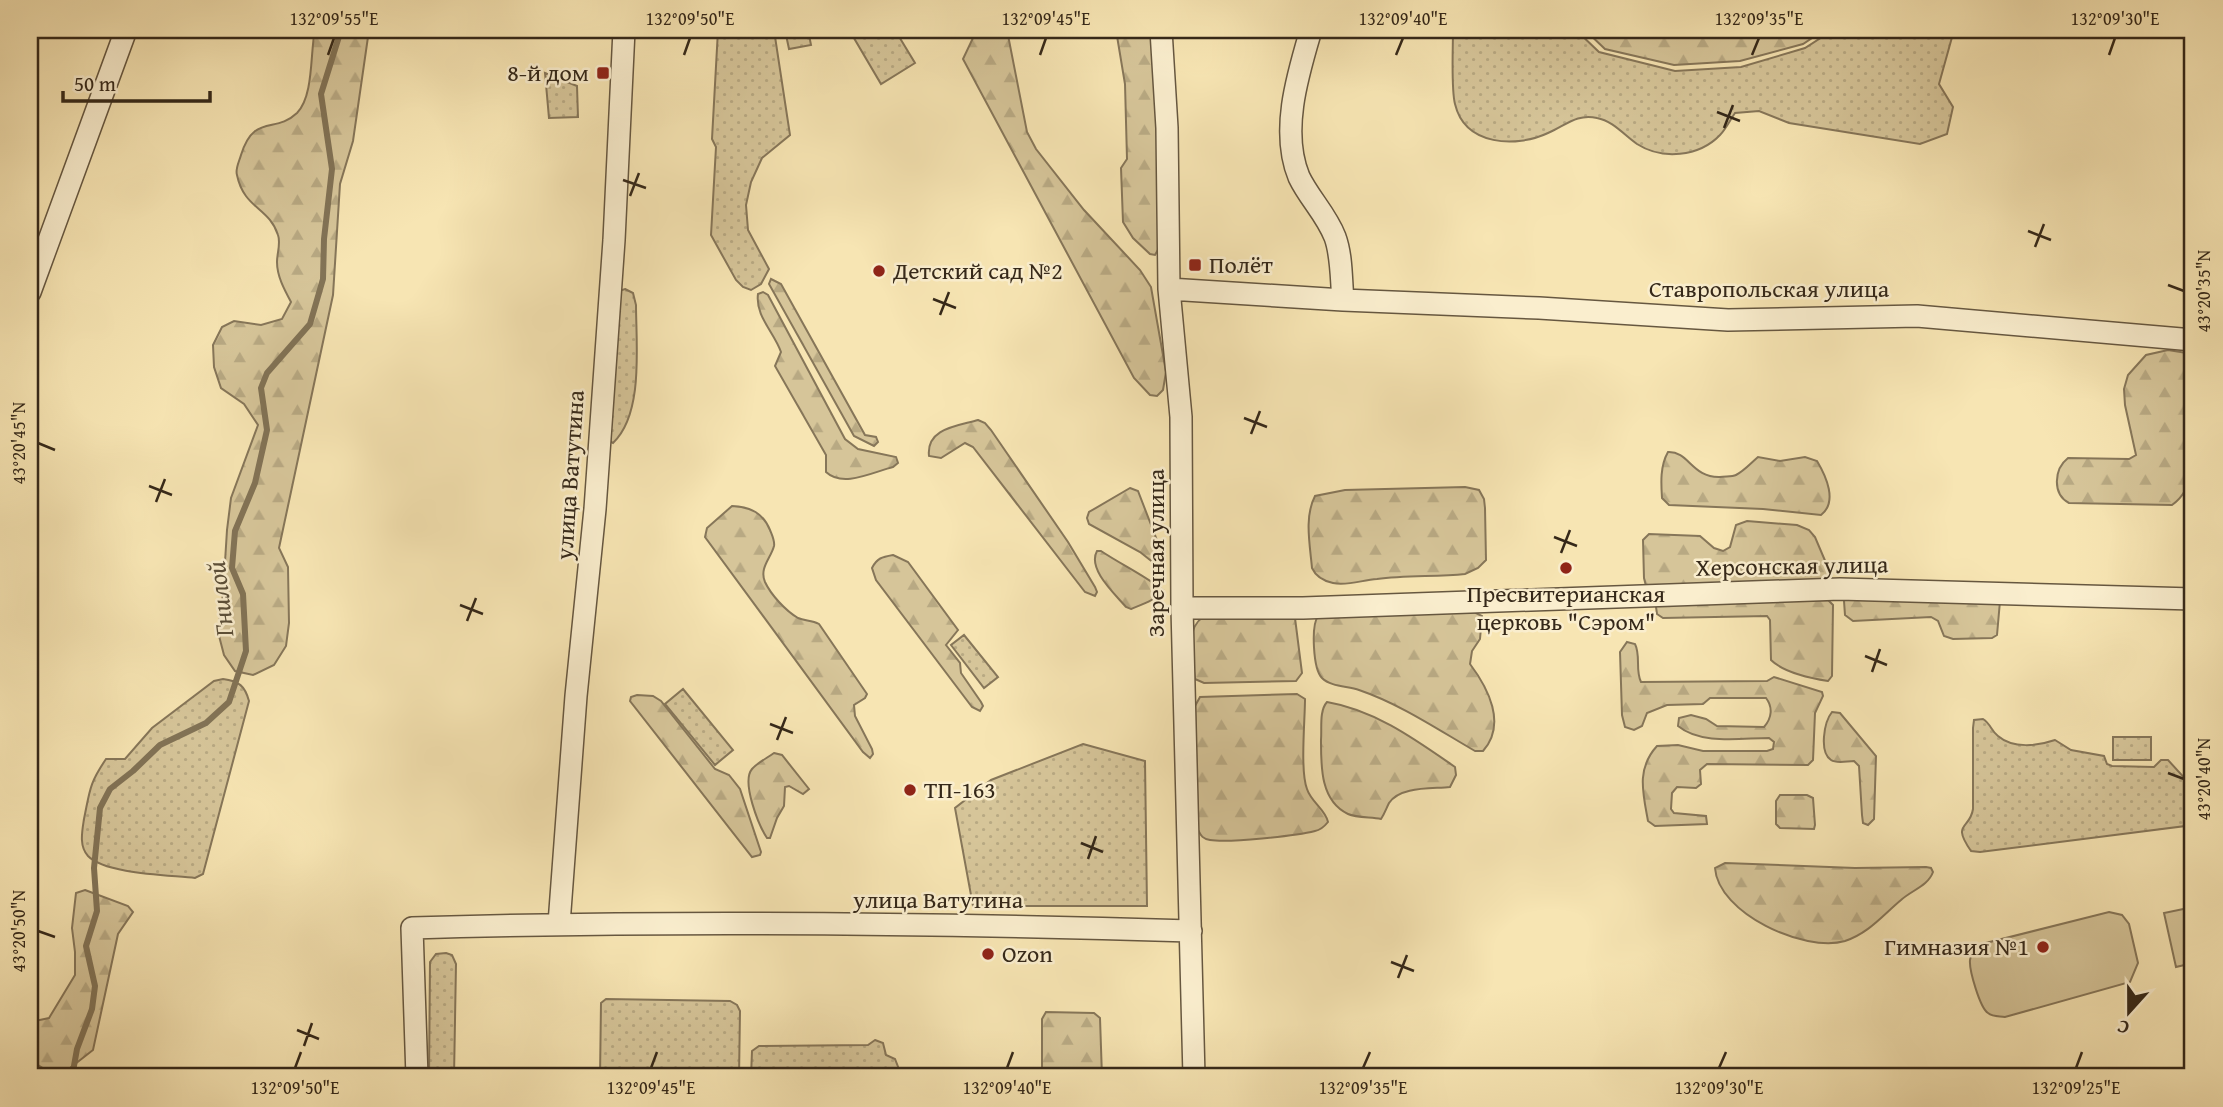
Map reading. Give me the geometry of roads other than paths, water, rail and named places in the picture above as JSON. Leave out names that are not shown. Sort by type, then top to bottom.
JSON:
[{"type":"street","points":[[30,292],[125,30]]},
{"type":"street","name":"улица Ватутина","points":[[559,923],[576,696],[595,509],[614,240],[624,30]]},
{"type":"street","name":"Заречная улица","points":[[1161,30],[1167,128],[1169,289],[1181,417],[1182,608],[1194,1077]]},
{"type":"street","points":[[1311,30],[1298,75],[1292,115],[1293,146],[1298,175],[1320,208],[1335,238],[1343,300]]},
{"type":"street","name":"Ставропольская улица","points":[[1169,289],[1343,300],[1539,307],[1728,320],[1917,316],[2193,340]]},
{"type":"street","name":"Херсонская улица","points":[[1182,608],[1303,608],[1840,589],[2193,599]]},
{"type":"street","name":"улица Ватутина","points":[[417,1077],[412,928],[559,923],[986,925],[1191,931]]},
{"type":"waterway","name":"Гнилой","points":[[72,1077],[77,1049],[92,1009],[95,986],[86,946],[97,911],[94,868],[100,808],[110,789],[160,745],[206,723],[229,702],[246,651],[243,594],[232,568],[235,531],[255,483],[267,430],[261,388],[267,373],[310,324],[323,279],[324,239],[332,169],[321,94],[341,30]]},
{"type":"place","name":"8-й дом","points":[[603,73]]},
{"type":"place","name":"Полёт","points":[[1195,265]]},
{"type":"place","name":"Детский сад №2","points":[[879,271]]},
{"type":"place","name":"Пресвитерианская церковь \"Сэром\"","points":[[1566,568]]},
{"type":"place","name":"ТП-163","points":[[910,790]]},
{"type":"place","name":"Гимназия №1","points":[[2043,947]]},
{"type":"place","name":"Ozon","points":[[988,954]]}]
